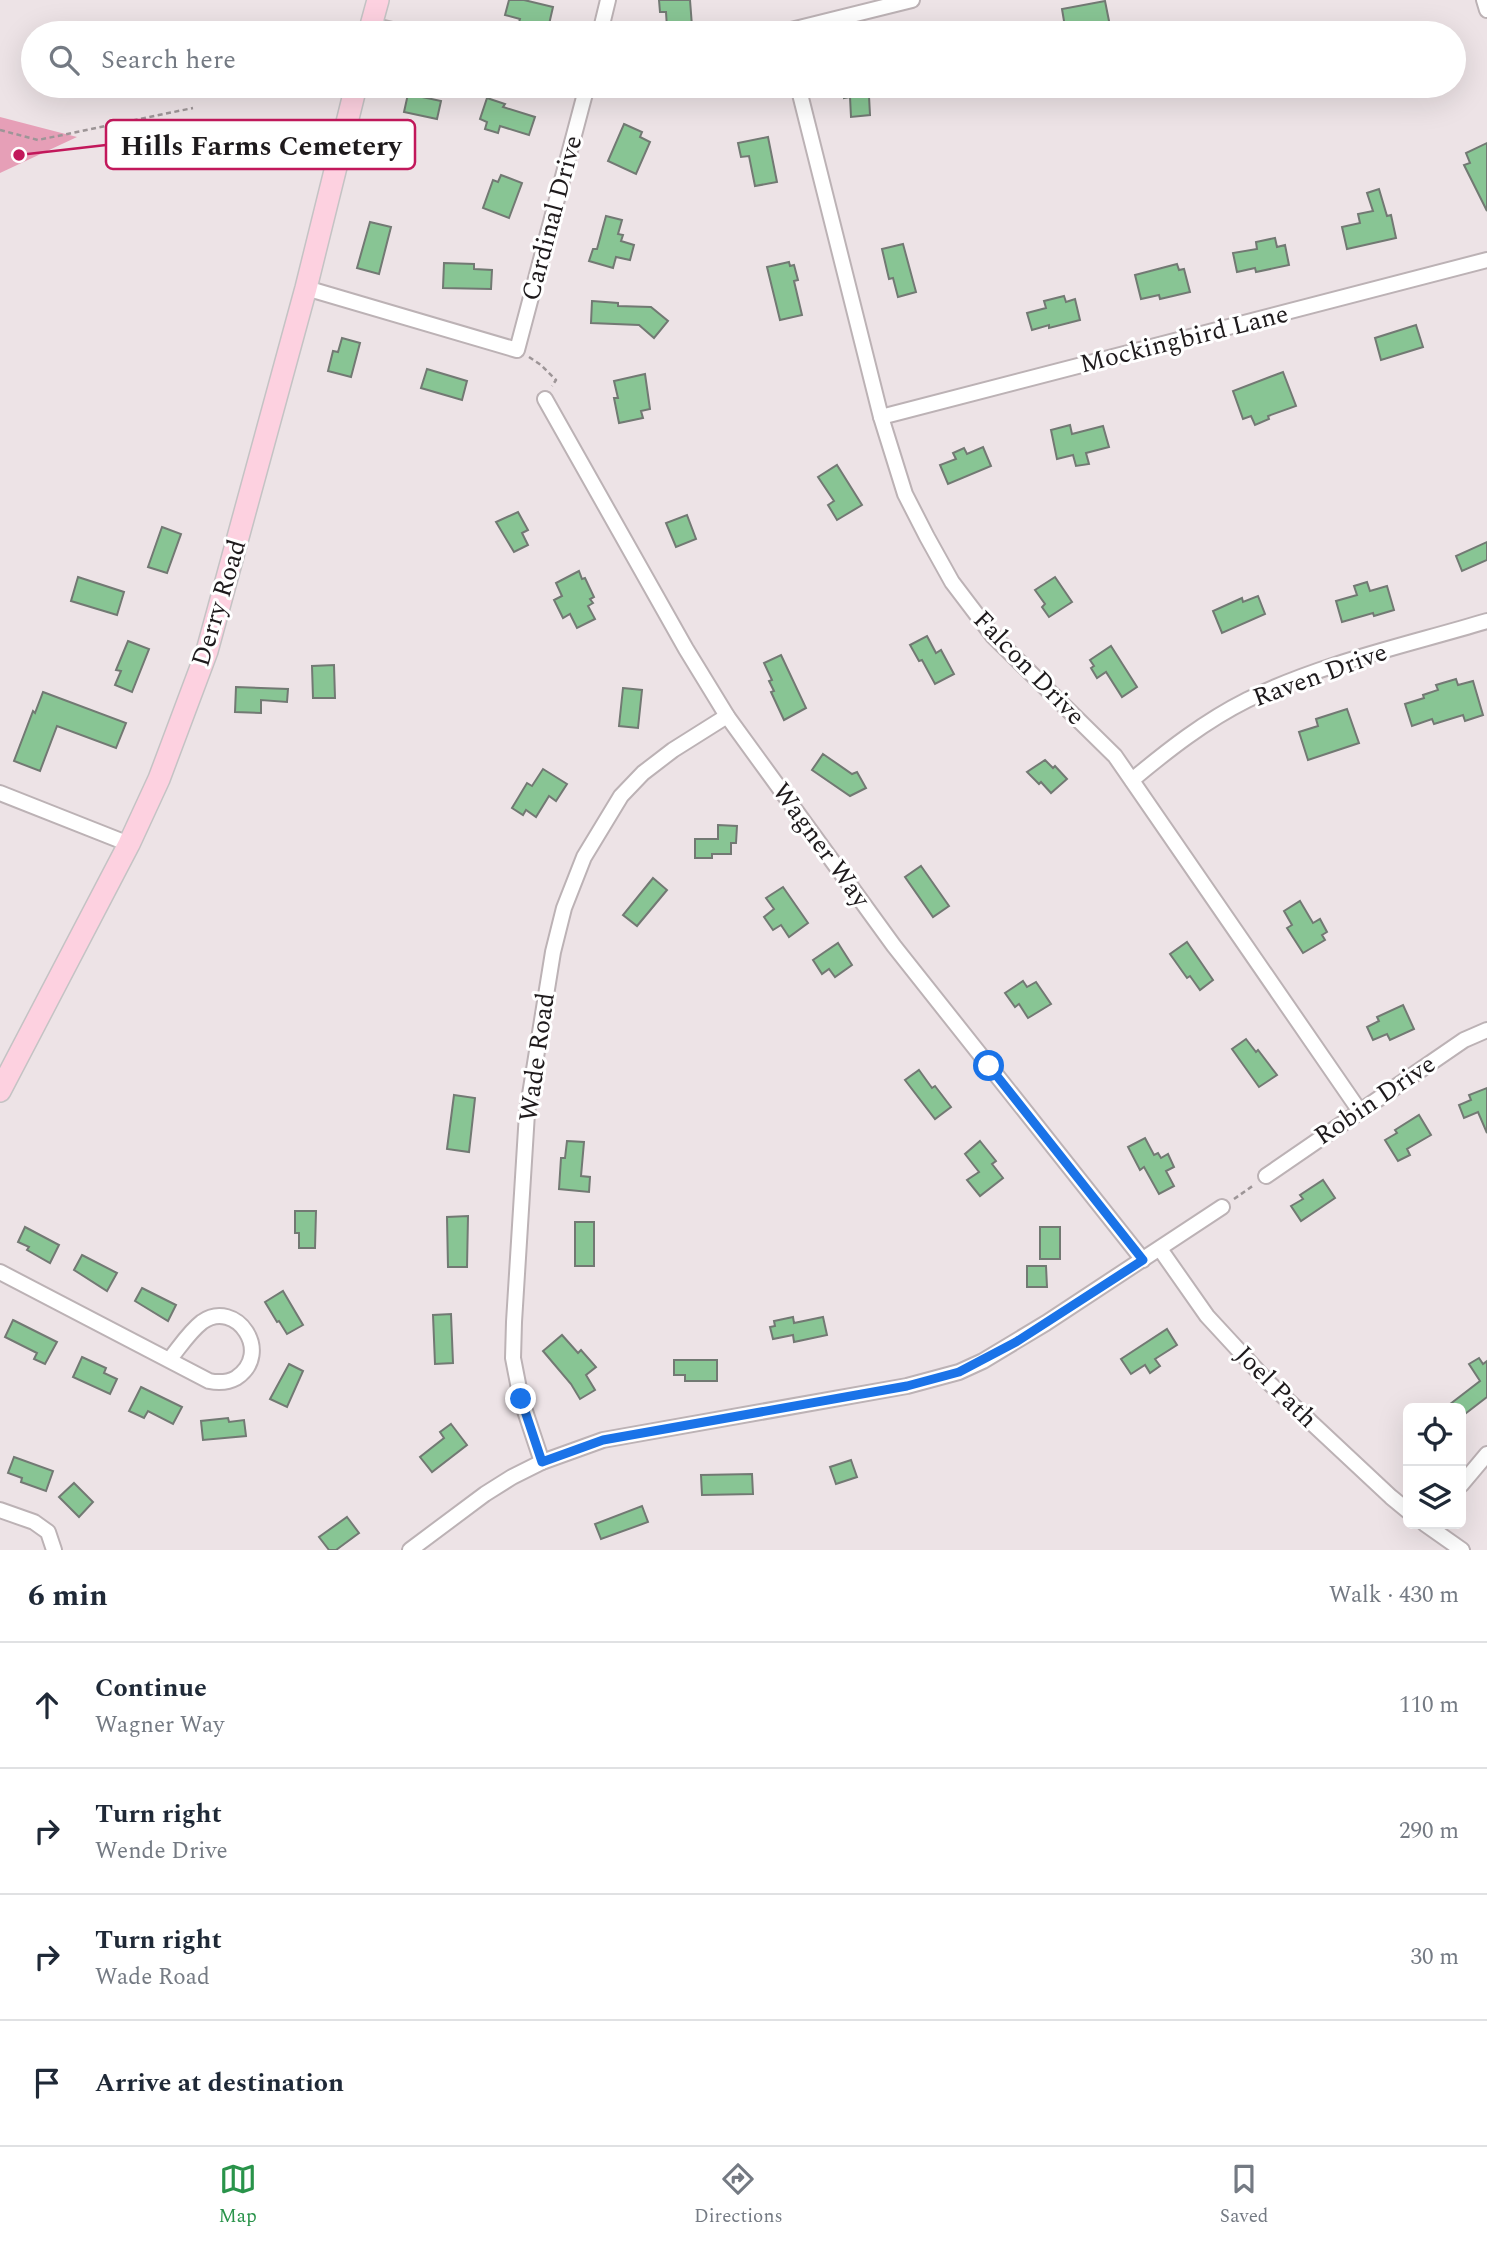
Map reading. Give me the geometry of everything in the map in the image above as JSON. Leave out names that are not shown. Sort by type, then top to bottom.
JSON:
[{"type":"main road","points":[[372,21],[378,0]]},
{"type":"main road","name":"Derry Road","points":[[0,1091],[129,844],[169,754],[207,651],[306,288],[353,98]]},
{"type":"street","points":[[603,21],[608,0]]},
{"type":"street","points":[[830,21],[912,0]]},
{"type":"street","points":[[1484,0],[1487,10]]},
{"type":"street","name":"Cardinal Drive","points":[[517,350],[584,98]]},
{"type":"street","name":"Falcon Drive","points":[[801,98],[881,417],[912,510],[952,582],[971,610],[1029,673],[1099,739],[1132,780],[1359,1110]]},
{"type":"street","name":"Mockingbird Lane","points":[[881,417],[1487,261]]},
{"type":"street","points":[[306,288],[517,350]]},
{"type":"street","name":"Wagner Way","points":[[545,399],[686,649],[727,716],[920,979],[1143,1260]]},
{"type":"street","name":"Raven Drive","points":[[1132,780],[1186,737],[1245,701],[1324,670],[1487,621]]},
{"type":"street","name":"Wade Road","points":[[542,1462],[521,1399],[513,1358],[514,1322],[527,1113],[551,964],[564,908],[584,857],[621,796],[643,773],[727,716]]},
{"type":"street","points":[[0,793],[129,844]]},
{"type":"street","name":"Robin Drive","points":[[1266,1176],[1464,1040],[1487,1030]]},
{"type":"street","points":[[410,1550],[485,1494],[542,1462],[603,1440],[907,1386],[959,1372],[1016,1342],[1223,1207]]},
{"type":"street","name":"Joel Path","points":[[1160,1249],[1208,1316],[1267,1381],[1403,1507]]},
{"type":"street","points":[[0,1272],[209,1381],[219,1383],[231,1380],[248,1367],[252,1347],[245,1329],[237,1322],[218,1316],[200,1324],[169,1360]]},
{"type":"street","points":[[1466,1479],[1487,1454]]},
{"type":"street","points":[[0,1510],[34,1522],[48,1532],[54,1550]]},
{"type":"street","points":[[1433,1529],[1462,1550]]},
{"type":"path","points":[[0,130],[38,140],[193,108]]},
{"type":"path","points":[[517,350],[541,365],[556,380],[545,399]]},
{"type":"path","points":[[1223,1207],[1266,1176]]},
{"type":"shaded area","points":[[0,117],[77,137],[0,173]]},
{"type":"building","points":[[509,0],[524,0],[553,7],[550,21],[519,21],[505,15]]},
{"type":"building","points":[[659,0],[690,0],[692,21],[667,21],[666,12],[660,12]]},
{"type":"building","points":[[1105,1],[1109,21],[1064,21],[1062,9]]},
{"type":"building","points":[[407,98],[441,101],[437,119],[404,112]]},
{"type":"building","points":[[487,98],[505,104],[503,107],[535,117],[529,135],[500,126],[498,133],[485,129],[487,122],[480,119]]},
{"type":"building","points":[[850,98],[869,98],[870,115],[851,117]]},
{"type":"building","points":[[624,124],[642,132],[640,137],[650,142],[636,174],[608,161]]},
{"type":"building","points":[[768,137],[777,182],[755,186],[749,156],[741,157],[738,143]]},
{"type":"building","points":[[1487,143],[1487,211],[1464,165],[1470,163],[1466,153]]},
{"type":"building","points":[[501,175],[522,183],[509,218],[483,208],[493,180],[498,182]]},
{"type":"building","points":[[1379,189],[1387,216],[1391,215],[1396,238],[1347,249],[1342,227],[1360,223],[1358,214],[1373,211],[1367,193]]},
{"type":"building","points":[[606,216],[622,220],[618,234],[623,235],[621,241],[634,245],[630,260],[616,257],[613,268],[589,261],[593,249],[597,249]]},
{"type":"building","points":[[370,222],[391,227],[379,274],[357,268]]},
{"type":"building","points":[[1275,238],[1277,247],[1285,245],[1289,265],[1256,272],[1255,268],[1237,272],[1233,253],[1257,249],[1256,242]]},
{"type":"building","points":[[903,244],[916,292],[898,297],[893,278],[889,279],[882,249]]},
{"type":"building","points":[[789,262],[790,266],[794,265],[798,280],[794,281],[802,315],[780,320],[767,267]]},
{"type":"building","points":[[444,263],[474,264],[474,269],[492,270],[491,289],[443,288]]},
{"type":"building","points":[[1177,264],[1179,270],[1184,269],[1190,292],[1160,299],[1159,295],[1141,299],[1135,275]]},
{"type":"building","points":[[1064,296],[1066,302],[1075,299],[1080,320],[1032,330],[1027,313],[1046,308],[1044,301]]},
{"type":"building","points":[[592,301],[618,303],[618,306],[651,307],[668,321],[654,338],[639,325],[591,323]]},
{"type":"building","points":[[1416,325],[1423,347],[1381,360],[1375,338]]},
{"type":"building","points":[[342,338],[360,343],[351,377],[328,371],[333,351],[338,352]]},
{"type":"building","points":[[427,369],[467,381],[462,400],[421,388]]},
{"type":"building","points":[[1283,372],[1296,406],[1268,416],[1269,419],[1255,425],[1251,416],[1243,419],[1233,391]]},
{"type":"building","points":[[645,374],[650,409],[641,411],[643,418],[619,423],[614,381]]},
{"type":"building","points":[[1070,425],[1072,434],[1103,426],[1109,447],[1086,453],[1089,464],[1076,466],[1073,455],[1057,459],[1051,430]]},
{"type":"building","points":[[983,447],[991,466],[948,484],[940,465],[956,459],[953,453],[964,448],[967,454]]},
{"type":"building","points":[[837,465],[862,505],[837,520],[828,505],[834,501],[818,477]]},
{"type":"building","points":[[518,512],[528,530],[522,533],[528,545],[514,552],[496,522]]},
{"type":"building","points":[[687,515],[696,539],[676,547],[666,523]]},
{"type":"building","points":[[162,527],[181,534],[167,573],[148,567]]},
{"type":"building","points":[[1487,542],[1487,560],[1462,571],[1456,556]]},
{"type":"building","points":[[579,571],[594,597],[590,599],[593,603],[588,606],[595,619],[577,628],[570,614],[563,618],[554,600],[562,596],[556,583]]},
{"type":"building","points":[[78,577],[124,592],[117,615],[71,601]]},
{"type":"building","points":[[1055,577],[1072,602],[1049,617],[1042,607],[1045,604],[1035,590]]},
{"type":"building","points":[[1367,582],[1370,591],[1387,586],[1394,610],[1342,622],[1336,601],[1357,595],[1354,586]]},
{"type":"building","points":[[1258,596],[1265,614],[1222,633],[1213,611],[1242,598],[1243,602]]},
{"type":"building","points":[[927,636],[936,653],[941,650],[954,674],[935,684],[910,645]]},
{"type":"building","points":[[128,641],[149,649],[132,692],[115,685],[121,671],[116,670]]},
{"type":"building","points":[[1111,646],[1137,687],[1122,697],[1106,672],[1097,678],[1091,668],[1094,666],[1090,660]]},
{"type":"building","points":[[781,655],[806,708],[784,720],[771,692],[774,691],[769,681],[772,680],[764,663]]},
{"type":"building","points":[[334,665],[335,698],[313,698],[312,666]]},
{"type":"building","points":[[1456,679],[1458,685],[1473,681],[1483,715],[1465,721],[1463,715],[1434,724],[1432,719],[1412,726],[1405,704],[1438,690],[1436,685]]},
{"type":"building","points":[[236,687],[288,689],[287,702],[261,700],[261,713],[235,712]]},
{"type":"building","points":[[623,688],[642,690],[638,728],[619,726]]},
{"type":"building","points":[[43,692],[126,723],[116,748],[57,726],[40,771],[14,761]]},
{"type":"building","points":[[1347,709],[1359,743],[1308,760],[1299,732],[1318,726],[1316,719]]},
{"type":"building","points":[[823,754],[852,774],[857,772],[866,788],[850,796],[812,770]]},
{"type":"building","points":[[1045,760],[1067,779],[1051,793],[1027,772]]},
{"type":"building","points":[[543,769],[567,784],[556,801],[549,796],[536,817],[526,810],[523,815],[512,808],[527,783],[532,786]]},
{"type":"building","points":[[718,825],[737,826],[736,843],[731,843],[731,854],[695,858],[695,839],[718,839]]},
{"type":"building","points":[[921,866],[949,906],[933,917],[905,877]]},
{"type":"building","points":[[653,878],[667,890],[637,926],[623,915]]},
{"type":"building","points":[[783,887],[808,923],[789,937],[781,925],[773,930],[764,917],[774,909],[766,898]]},
{"type":"building","points":[[1300,901],[1313,923],[1320,919],[1327,932],[1322,935],[1325,940],[1303,953],[1287,928],[1292,925],[1284,911]]},
{"type":"building","points":[[1187,942],[1213,980],[1200,990],[1190,976],[1187,978],[1170,954]]},
{"type":"building","points":[[838,943],[852,965],[835,977],[829,969],[822,974],[813,960]]},
{"type":"building","points":[[1023,981],[1027,987],[1036,982],[1051,1004],[1028,1018],[1019,1004],[1015,1007],[1005,993]]},
{"type":"building","points":[[1403,1005],[1414,1029],[1390,1040],[1387,1034],[1373,1040],[1367,1027],[1379,1021],[1377,1017]]},
{"type":"building","points":[[1246,1039],[1277,1075],[1259,1087],[1232,1049]]},
{"type":"building","points":[[919,1070],[951,1107],[935,1119],[905,1080]]},
{"type":"building","points":[[1487,1088],[1487,1133],[1478,1112],[1464,1118],[1459,1105],[1471,1100],[1469,1095]]},
{"type":"building","points":[[454,1095],[475,1098],[469,1152],[447,1149]]},
{"type":"building","points":[[1419,1115],[1431,1135],[1407,1149],[1410,1155],[1398,1161],[1385,1140],[1397,1133],[1395,1130]]},
{"type":"building","points":[[1145,1138],[1154,1155],[1158,1153],[1161,1158],[1168,1154],[1174,1167],[1166,1171],[1174,1186],[1159,1194],[1144,1167],[1140,1170],[1128,1147]]},
{"type":"building","points":[[567,1141],[584,1142],[581,1176],[590,1177],[589,1192],[559,1189],[561,1158],[565,1158]]},
{"type":"building","points":[[980,1141],[996,1161],[992,1164],[1003,1178],[980,1196],[967,1180],[979,1172],[965,1154]]},
{"type":"building","points":[[1323,1180],[1335,1198],[1301,1221],[1291,1206],[1303,1199],[1300,1195]]},
{"type":"building","points":[[295,1211],[316,1211],[315,1248],[299,1248],[299,1233],[295,1233]]},
{"type":"building","points":[[468,1216],[467,1267],[448,1267],[447,1217]]},
{"type":"building","points":[[575,1222],[594,1222],[594,1266],[575,1266]]},
{"type":"building","points":[[25,1227],[59,1245],[50,1263],[18,1242]]},
{"type":"building","points":[[1040,1227],[1060,1227],[1060,1259],[1040,1259]]},
{"type":"building","points":[[82,1255],[117,1273],[107,1291],[74,1270]]},
{"type":"building","points":[[1027,1266],[1046,1266],[1047,1287],[1027,1287]]},
{"type":"building","points":[[142,1288],[176,1305],[168,1321],[135,1301]]},
{"type":"building","points":[[283,1291],[303,1325],[287,1334],[265,1302]]},
{"type":"building","points":[[451,1314],[453,1363],[435,1364],[433,1315]]},
{"type":"building","points":[[793,1317],[794,1323],[823,1317],[827,1335],[794,1342],[793,1335],[773,1339],[770,1327],[775,1326],[774,1321]]},
{"type":"building","points":[[13,1320],[57,1342],[45,1364],[34,1359],[37,1353],[5,1337]]},
{"type":"building","points":[[1167,1329],[1177,1345],[1155,1359],[1160,1366],[1150,1373],[1145,1365],[1131,1374],[1121,1359]]},
{"type":"building","points":[[562,1335],[578,1353],[581,1350],[596,1367],[586,1375],[595,1390],[580,1399],[543,1351]]},
{"type":"building","points":[[82,1357],[106,1368],[104,1373],[117,1379],[110,1394],[73,1377]]},
{"type":"building","points":[[1479,1358],[1483,1364],[1487,1361],[1487,1397],[1466,1413],[1466,1403],[1451,1403],[1480,1381],[1469,1364]]},
{"type":"building","points":[[674,1360],[717,1360],[717,1381],[685,1381],[685,1375],[674,1375]]},
{"type":"building","points":[[289,1364],[303,1371],[287,1407],[270,1399]]},
{"type":"building","points":[[141,1387],[182,1407],[173,1424],[148,1411],[144,1418],[129,1411]]},
{"type":"building","points":[[228,1418],[229,1422],[244,1420],[246,1436],[203,1440],[201,1421]]},
{"type":"building","points":[[451,1424],[467,1445],[432,1472],[420,1457],[444,1438],[440,1432]]},
{"type":"building","points":[[14,1457],[53,1471],[46,1491],[21,1482],[22,1478],[8,1473]]},
{"type":"building","points":[[851,1460],[857,1477],[836,1484],[830,1467]]},
{"type":"building","points":[[752,1474],[753,1494],[702,1495],[701,1475]]},
{"type":"building","points":[[74,1483],[93,1502],[79,1517],[59,1497]]},
{"type":"building","points":[[642,1506],[648,1522],[601,1539],[595,1524]]},
{"type":"building","points":[[347,1517],[359,1533],[336,1550],[329,1550],[319,1537]]},
{"type":"place","name":"Hills Farms Cemetery","points":[[19,155]]},
{"type":"route","points":[[521,1399],[542,1462],[603,1440],[907,1386],[959,1372],[983,1361],[1143,1260],[989,1066]]}]
